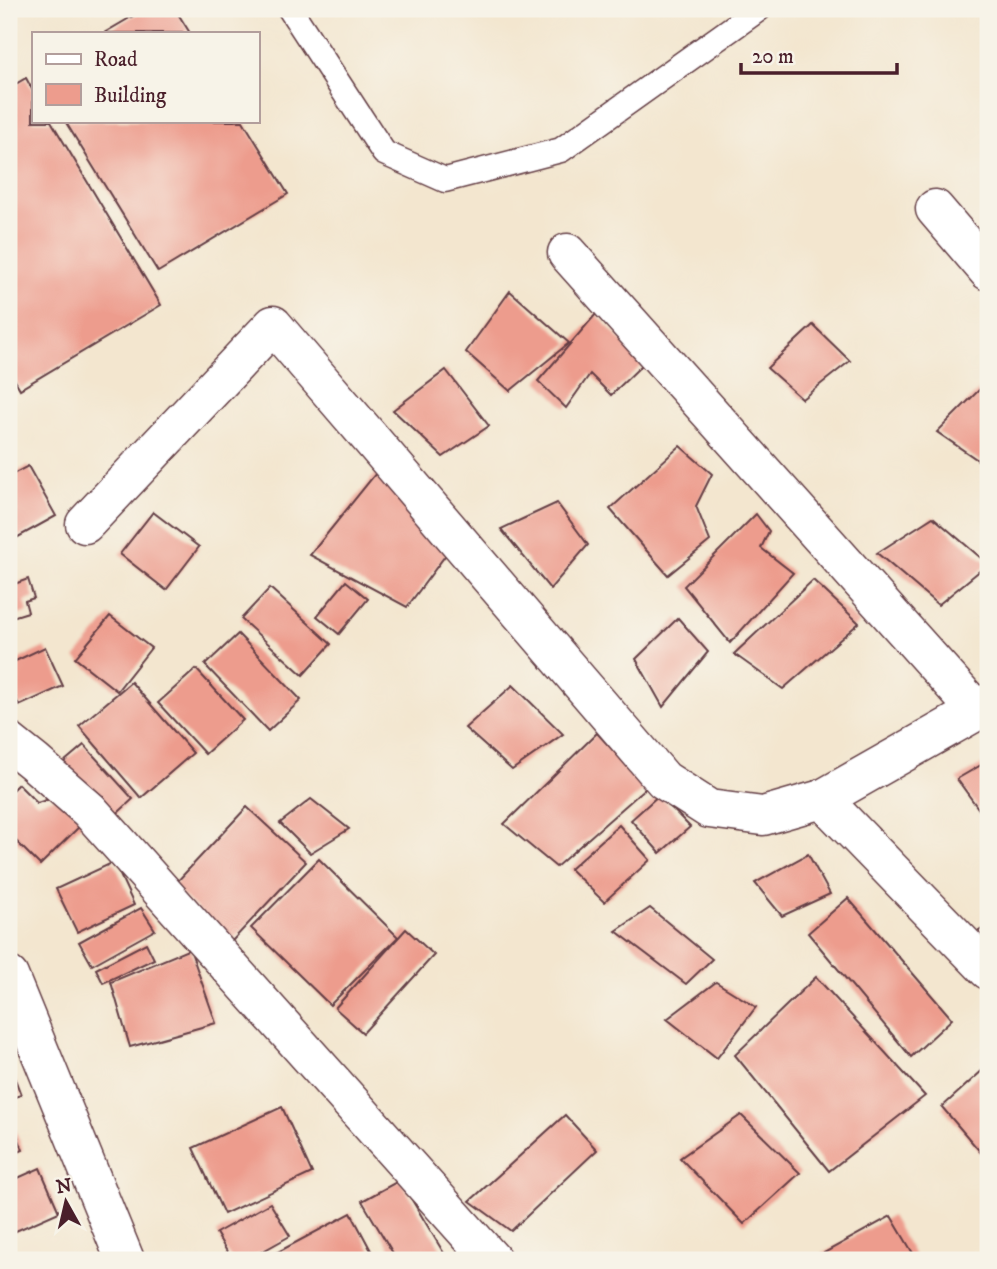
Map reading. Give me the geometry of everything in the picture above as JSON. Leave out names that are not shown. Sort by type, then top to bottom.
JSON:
[{"type":"street","points":[[935,209],[988,271]]},
{"type":"street","points":[[85,524],[272,325],[664,780],[709,809],[763,816],[822,799],[983,707],[567,253]]},
{"type":"street","points":[[9,742],[89,810],[492,1260]]},
{"type":"street","points":[[822,799],[988,970]]},
{"type":"street","points":[[10,980],[125,1260]]},
{"type":"lane","points":[[290,9],[384,153],[445,180],[561,150],[759,9]]},
{"type":"building","points":[[145,9],[175,9],[189,32],[106,32]]},
{"type":"building","points":[[26,78],[32,89],[32,122],[52,122],[161,305],[20,389],[9,370],[9,88]]},
{"type":"building","points":[[66,122],[244,122],[288,194],[158,272]]},
{"type":"building","points":[[510,291],[569,343],[510,391],[466,352]]},
{"type":"building","points":[[596,314],[643,364],[611,395],[590,374],[566,408],[538,381]]},
{"type":"building","points":[[813,325],[850,361],[802,399],[767,368]]},
{"type":"building","points":[[446,370],[489,426],[443,457],[393,410]]},
{"type":"building","points":[[986,383],[988,386],[988,467],[937,432]]},
{"type":"building","points":[[680,446],[712,474],[696,506],[710,541],[668,575],[610,509]]},
{"type":"building","points":[[28,466],[56,516],[9,542],[9,476]]},
{"type":"building","points":[[376,473],[450,549],[407,607],[310,555]]},
{"type":"building","points":[[557,503],[588,545],[550,589],[501,529]]},
{"type":"building","points":[[153,512],[199,547],[166,590],[120,554]]},
{"type":"building","points":[[756,514],[769,531],[761,548],[793,573],[730,643],[684,586]]},
{"type":"building","points":[[933,517],[988,564],[938,605],[877,553]]},
{"type":"building","points":[[28,579],[34,598],[25,601],[28,612],[9,618],[9,586]]},
{"type":"building","points":[[813,580],[859,623],[783,689],[734,654]]},
{"type":"building","points":[[346,581],[368,599],[339,634],[317,616]]},
{"type":"building","points":[[270,588],[331,644],[303,675],[241,619]]},
{"type":"building","points":[[110,616],[151,648],[117,691],[75,658]]},
{"type":"building","points":[[678,618],[708,652],[663,707],[636,659]]},
{"type":"building","points":[[238,634],[301,700],[268,731],[205,665]]},
{"type":"building","points":[[45,647],[63,686],[19,706],[9,683],[9,664]]},
{"type":"building","points":[[196,669],[243,720],[205,754],[158,703]]},
{"type":"building","points":[[131,682],[193,753],[141,798],[79,726]]},
{"type":"building","points":[[513,685],[563,734],[512,770],[465,728]]},
{"type":"building","points":[[597,733],[647,787],[556,867],[504,824]]},
{"type":"building","points":[[84,745],[133,799],[108,822],[58,767]]},
{"type":"building","points":[[988,761],[988,822],[957,779]]},
{"type":"building","points":[[18,784],[37,803],[59,796],[84,822],[40,865],[9,834],[9,793]]},
{"type":"building","points":[[659,795],[690,827],[660,853],[631,820]]},
{"type":"building","points":[[311,799],[349,829],[310,853],[280,823]]},
{"type":"building","points":[[247,807],[306,862],[232,941],[173,886]]},
{"type":"building","points":[[619,825],[650,860],[604,902],[570,869]]},
{"type":"building","points":[[808,854],[830,894],[782,916],[755,883]]},
{"type":"building","points":[[319,859],[398,937],[330,1005],[251,928]]},
{"type":"building","points":[[114,862],[134,905],[77,932],[56,889]]},
{"type":"building","points":[[848,898],[952,1019],[911,1057],[808,933]]},
{"type":"building","points":[[141,908],[155,930],[92,965],[79,942]]},
{"type":"building","points":[[650,908],[712,959],[686,984],[616,931]]},
{"type":"building","points":[[988,925],[988,943],[976,933]]},
{"type":"building","points":[[406,929],[434,955],[363,1033],[335,1008]]},
{"type":"building","points":[[146,943],[154,959],[103,983],[96,969]]},
{"type":"building","points":[[190,949],[216,1023],[130,1047],[111,982]]},
{"type":"building","points":[[816,977],[925,1096],[829,1171],[735,1055]]},
{"type":"building","points":[[716,982],[756,1007],[717,1058],[667,1019]]},
{"type":"building","points":[[9,1063],[21,1095],[9,1099]]},
{"type":"building","points":[[984,1069],[988,1073],[988,1161],[942,1107]]},
{"type":"building","points":[[282,1107],[312,1173],[224,1214],[193,1148]]},
{"type":"building","points":[[9,1114],[23,1150],[9,1156]]},
{"type":"building","points":[[565,1115],[597,1150],[511,1231],[470,1201]]},
{"type":"building","points":[[741,1115],[800,1173],[744,1224],[680,1158]]},
{"type":"building","points":[[40,1168],[59,1212],[9,1234],[9,1182]]},
{"type":"building","points":[[400,1180],[448,1260],[397,1260],[362,1201]]},
{"type":"building","points":[[270,1203],[290,1236],[247,1260],[232,1260],[216,1233]]},
{"type":"building","points":[[351,1213],[376,1260],[263,1260]]},
{"type":"building","points":[[891,1216],[917,1260],[827,1260],[822,1254]]}]
